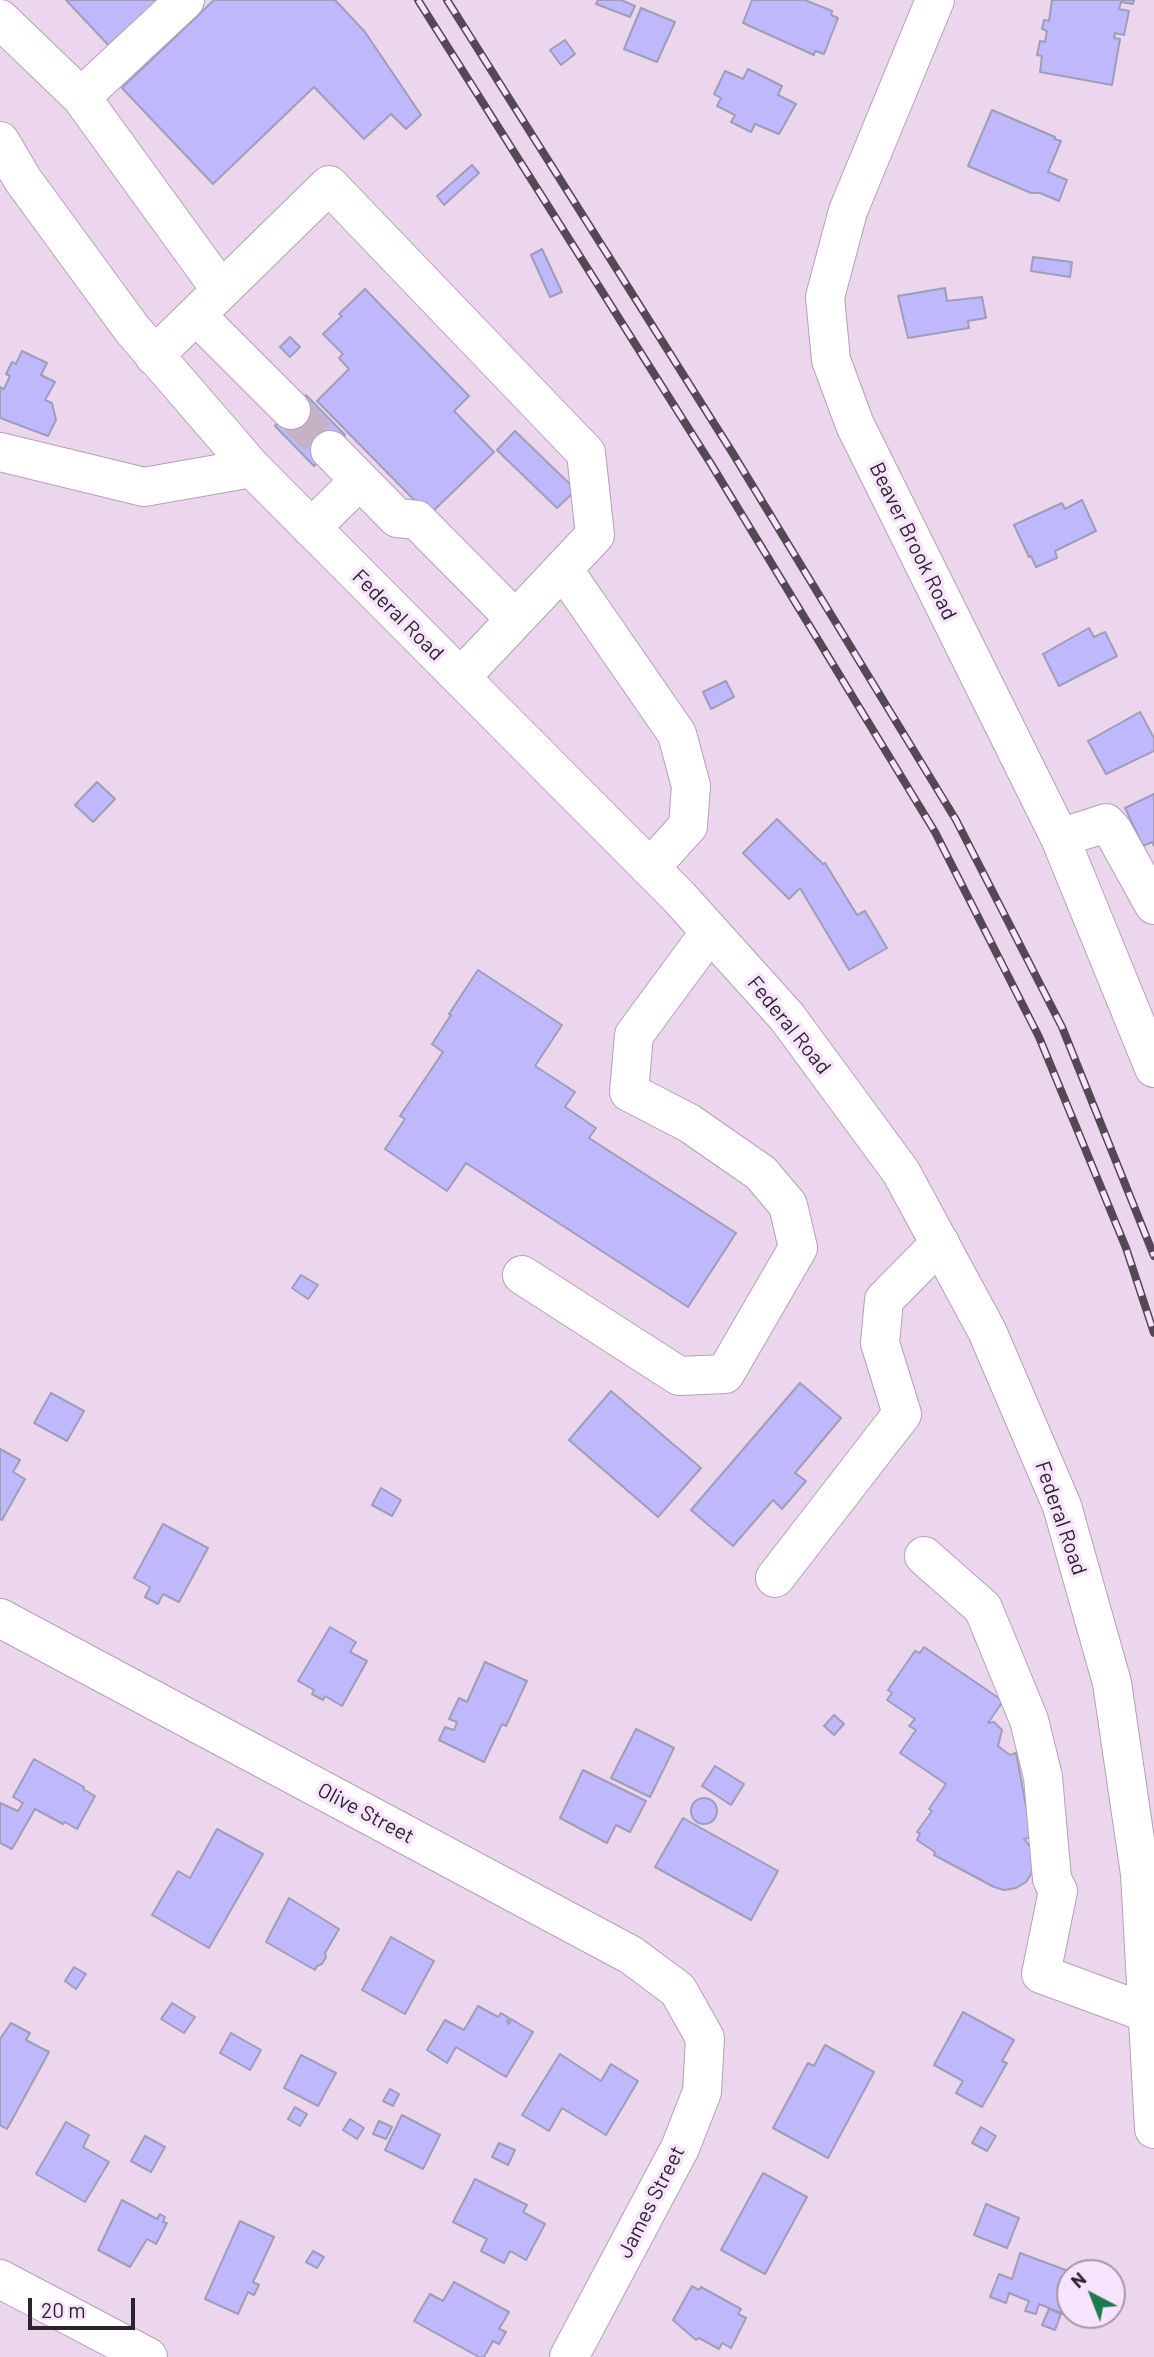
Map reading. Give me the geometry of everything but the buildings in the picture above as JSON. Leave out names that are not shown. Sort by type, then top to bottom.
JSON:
[{"type":"street","points":[[81,97],[186,0]]},
{"type":"street","name":"Beaver Brook Road","points":[[935,0],[848,211],[825,297],[831,360],[855,425],[1060,838],[1139,989],[1153,1065]]},
{"type":"street","points":[[0,19],[81,97],[209,302],[291,410]]},
{"type":"street","name":"Federal Road","points":[[0,141],[23,180],[132,329],[251,468],[650,868],[710,932],[787,1017],[901,1172],[987,1331],[1062,1506],[1112,1683],[1140,1874],[1154,2129]]},
{"type":"street","points":[[154,356],[329,185],[586,453],[595,535],[461,677]]},
{"type":"street","points":[[330,450],[397,518],[417,520],[516,619]]},
{"type":"street","points":[[0,452],[144,487],[251,468]]},
{"type":"street","points":[[311,528],[359,481]]},
{"type":"street","points":[[563,569],[677,734],[691,786],[688,826],[650,868]]},
{"type":"street","points":[[1060,838],[1105,822],[1114,831],[1154,905]]},
{"type":"street","points":[[522,1275],[679,1376],[726,1374],[798,1248],[788,1205],[761,1173],[690,1123],[629,1092],[634,1035],[710,932]]},
{"type":"street","points":[[775,1578],[902,1414],[880,1343],[884,1300],[940,1243]]},
{"type":"street","points":[[924,1556],[983,1608],[1029,1720],[1043,1777],[1052,1879],[1058,1892],[1041,1974],[1147,2013]]},
{"type":"street","name":"Olive Street","points":[[0,1618],[631,1955],[678,1990],[705,2038]]},
{"type":"street","name":"James Street","points":[[569,2357],[680,2148],[702,2092],[705,2038]]},
{"type":"street","points":[[0,2279],[148,2357]]},
{"type":"tunnel","points":[[291,410],[330,450]]},
{"type":"railway","points":[[418,0],[711,464],[935,832],[1039,1037],[1126,1248],[1154,1333]]},
{"type":"railway","points":[[447,0],[732,452],[956,820],[1062,1027],[1154,1256]]}]
